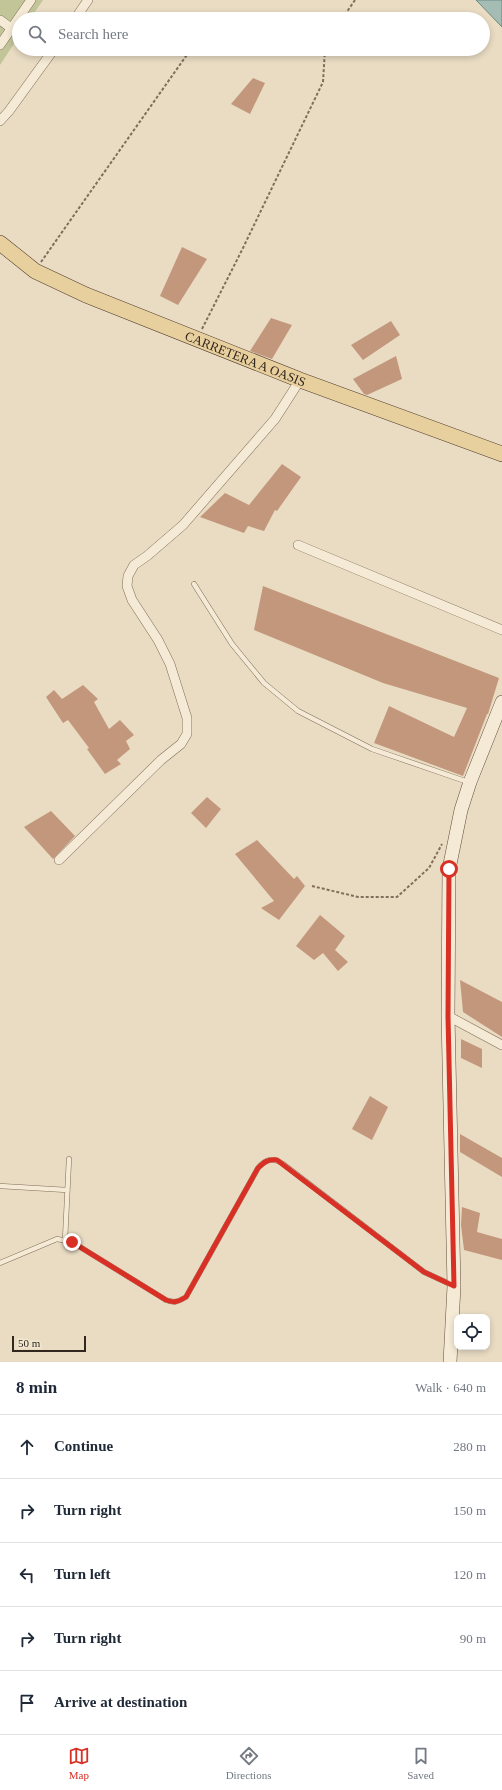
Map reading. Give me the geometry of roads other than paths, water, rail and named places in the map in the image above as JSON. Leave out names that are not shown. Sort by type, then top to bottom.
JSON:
[{"type":"main road","name":"CARRETERA A OASIS","points":[[0,243],[35,271],[86,294],[300,380],[502,454]]},
{"type":"street","points":[[22,12],[31,0]]},
{"type":"street","points":[[80,12],[88,0]]},
{"type":"street","points":[[0,20],[11,28],[0,45]]},
{"type":"street","points":[[0,121],[49,56]]},
{"type":"street","points":[[59,860],[161,760],[181,744],[186,734],[187,718],[170,664],[158,640],[132,600],[127,586],[128,576],[134,565],[148,556],[183,525],[275,419],[300,380]]},
{"type":"street","points":[[298,545],[502,630]]},
{"type":"street","points":[[450,1362],[454,1286],[448,1016],[449,869],[461,810],[470,782],[502,702]]},
{"type":"street","points":[[448,1016],[502,1045]]},
{"type":"lane","points":[[194,584],[232,644],[250,667],[264,684],[298,711],[372,749],[470,782]]},
{"type":"lane","points":[[65,1240],[69,1159]]},
{"type":"lane","points":[[0,1263],[57,1239],[65,1240],[72,1242],[166,1300],[174,1303],[186,1297],[258,1168],[263,1162],[270,1159],[277,1160],[424,1272],[454,1286]]},
{"type":"lane","points":[[0,1186],[67,1190]]},
{"type":"water","points":[[476,0],[502,0],[502,27],[490,15],[490,12],[488,12]]}]
